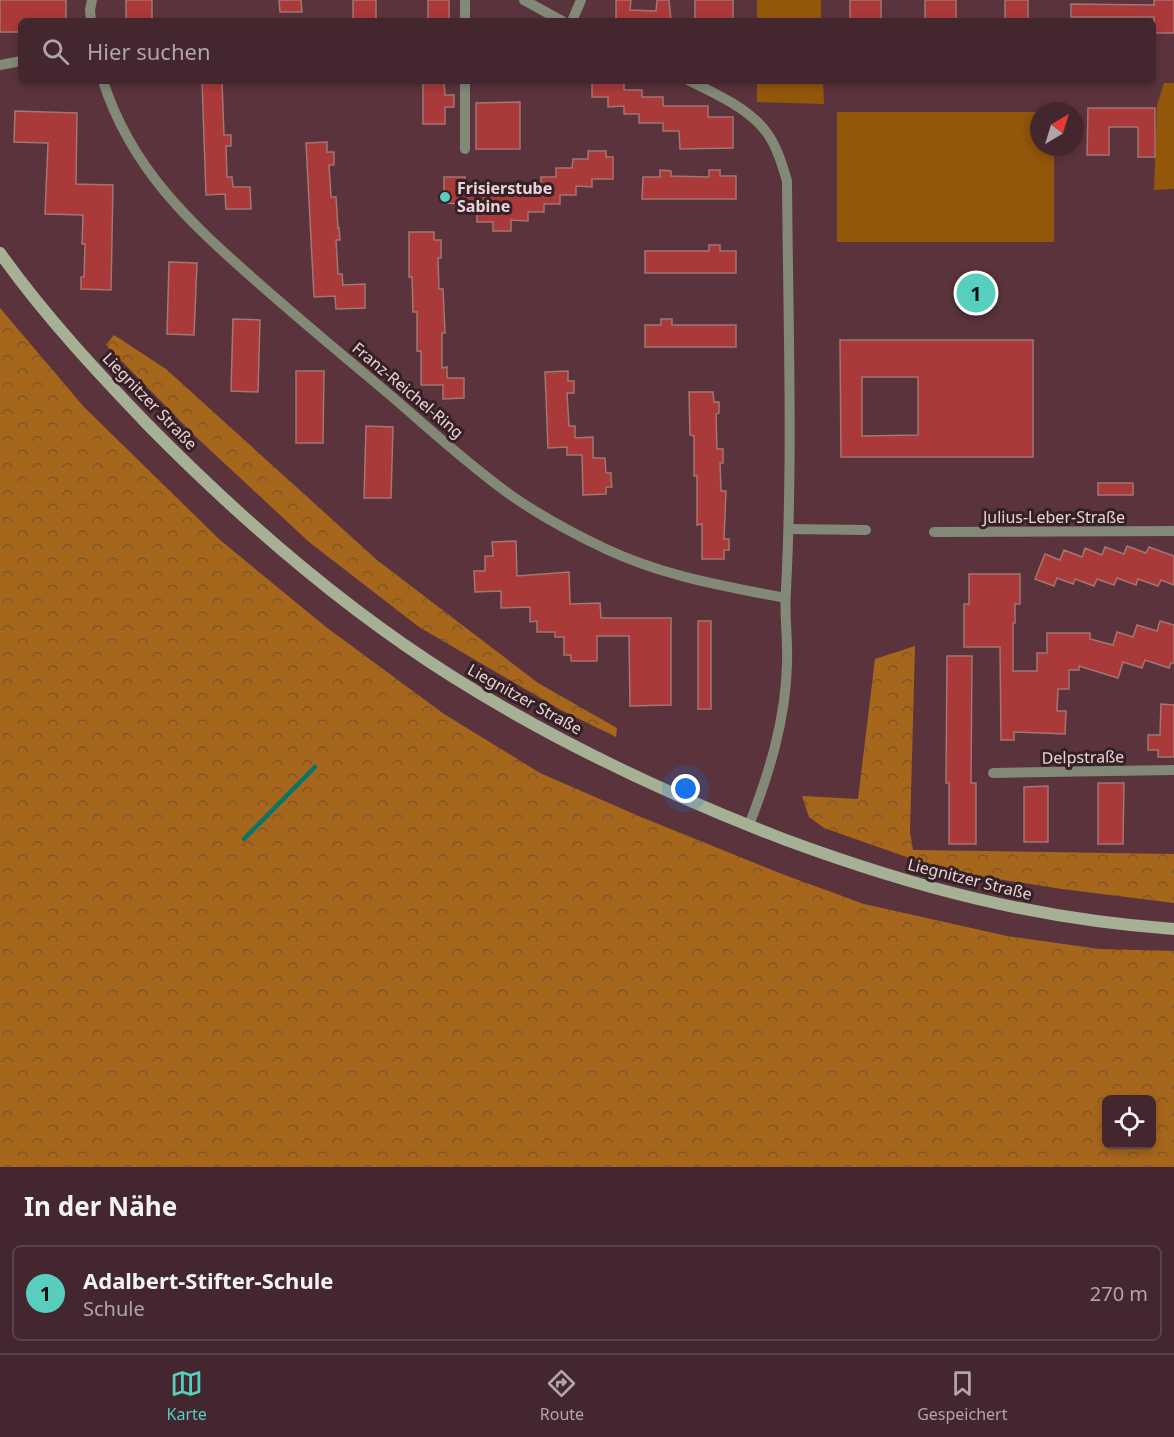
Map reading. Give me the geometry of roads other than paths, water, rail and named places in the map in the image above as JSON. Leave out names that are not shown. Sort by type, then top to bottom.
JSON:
[{"type":"main road","name":"Liegnitzer Straße","points":[[0,253],[92,364],[167,444],[240,513],[360,612],[429,662],[519,717],[632,775],[749,825],[887,876],[975,900],[1074,918],[1174,929]]},
{"type":"street","points":[[91,18],[92,0]]},
{"type":"street","points":[[465,0],[465,18]]},
{"type":"street","points":[[524,0],[557,18]]},
{"type":"street","points":[[573,18],[581,0]]},
{"type":"street","points":[[0,64],[18,61]]},
{"type":"street","name":"Franz-Reichel-Ring","points":[[104,84],[131,146],[154,179],[188,219],[283,304],[469,462],[512,495],[549,519],[613,552],[690,580],[785,598]]},
{"type":"street","points":[[465,84],[465,149]]},
{"type":"street","points":[[696,84],[730,102],[766,131],[787,181],[789,529],[785,598],[787,662],[784,698],[770,765],[749,825]]},
{"type":"street","points":[[789,529],[866,530]]},
{"type":"street","name":"Julius-Leber-Straße","points":[[934,532],[1174,531]]},
{"type":"street","name":"Delpstraße","points":[[993,773],[1174,770]]},
{"type":"waterway","points":[[244,839],[315,767]]},
{"type":"place","name":"Frisierstube Sabine","points":[[445,197]]},
{"type":"place","name":"Adalbert-Stifter-Schule","points":[[976,293]]}]
